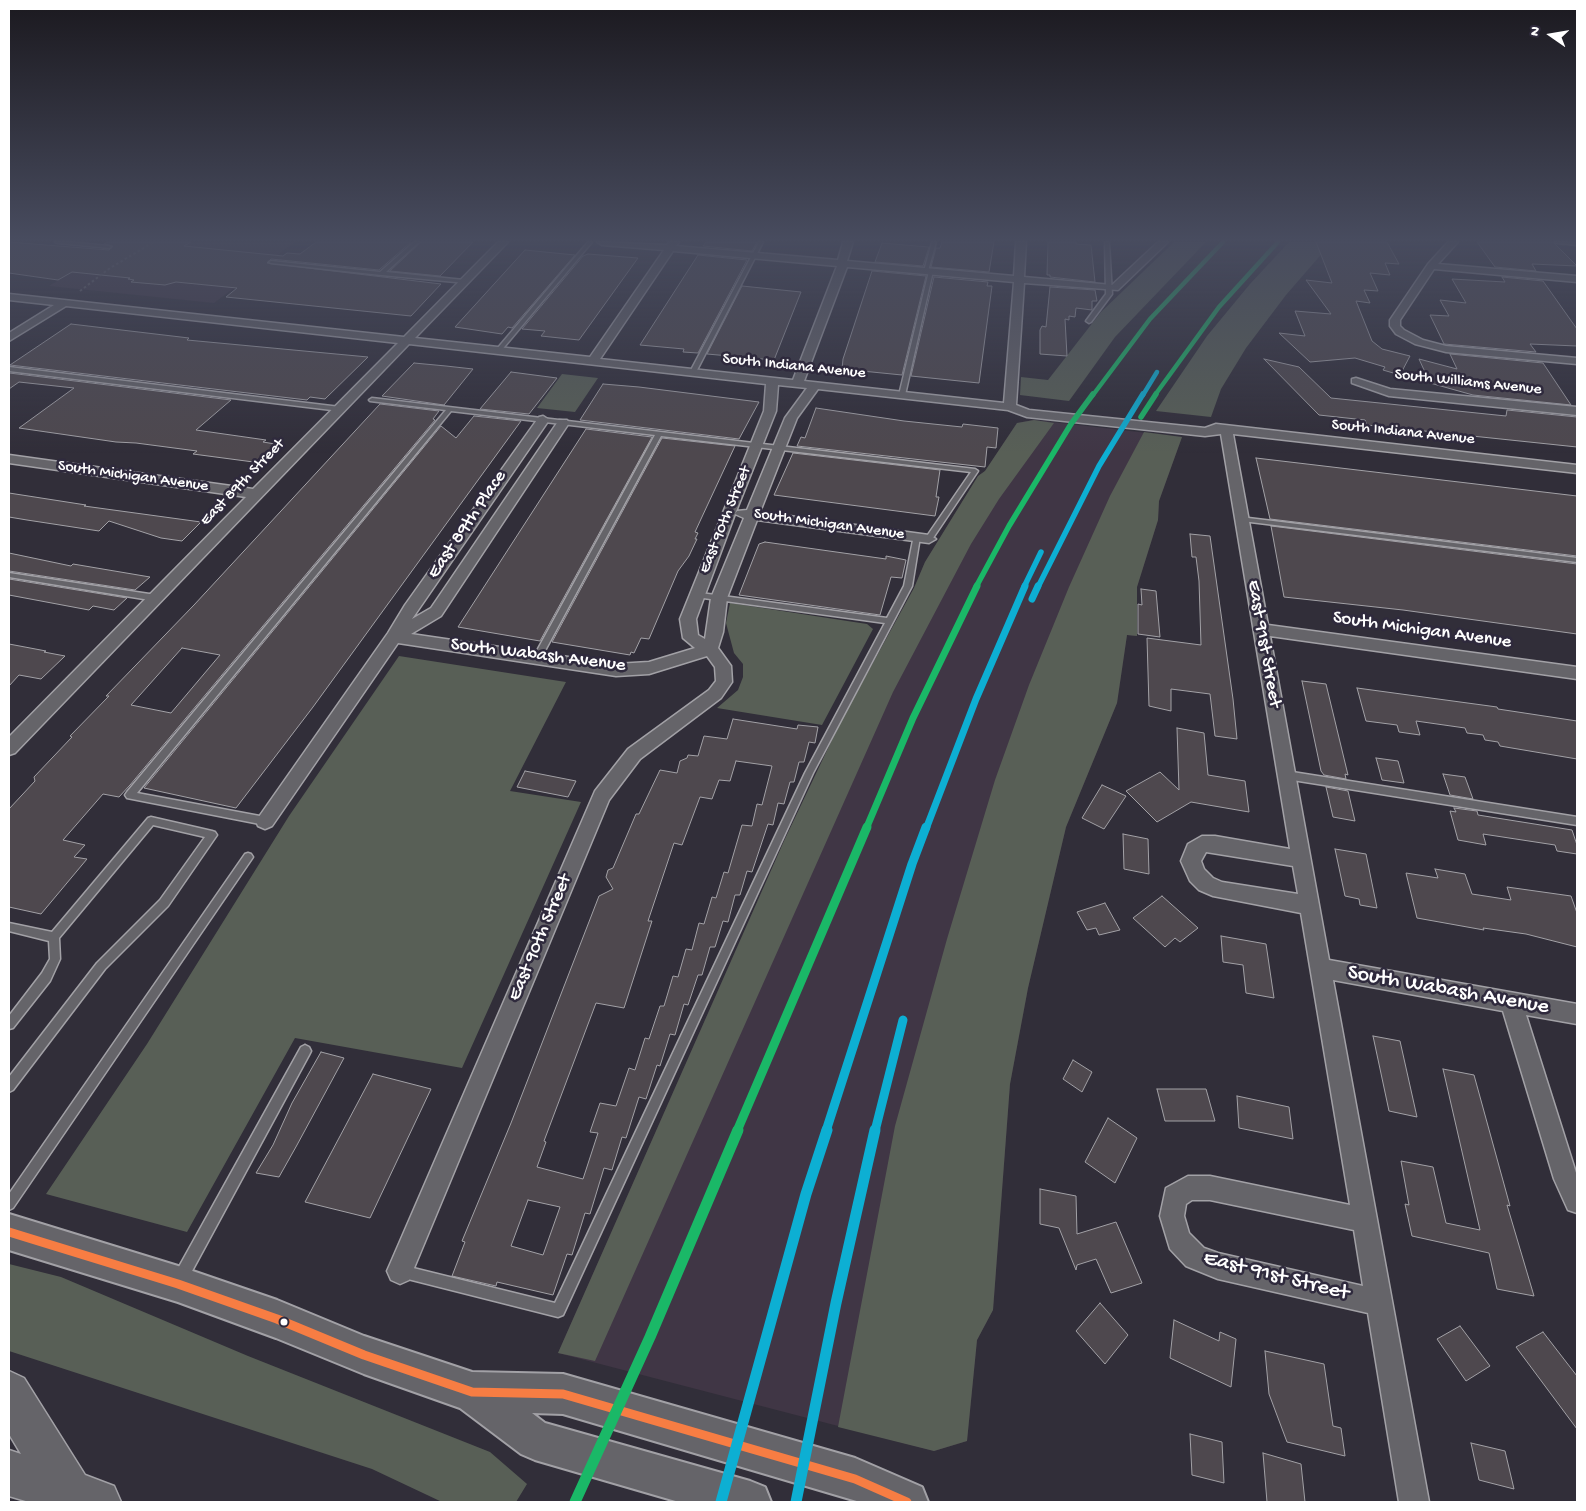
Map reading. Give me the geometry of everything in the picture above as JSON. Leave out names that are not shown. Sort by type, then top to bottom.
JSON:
[{"type":"highway","points":[[9,1392],[84,1498]]},
{"type":"highway","points":[[9,1474],[84,1498]]},
{"type":"main road","points":[[9,1232],[178,1284],[276,1319],[364,1355],[472,1392],[563,1394],[856,1479],[907,1502]]},
{"type":"main road","points":[[472,1392],[534,1440],[750,1502]]},
{"type":"street","points":[[9,338],[49,313]]},
{"type":"street","name":"South Indiana Avenue","points":[[150,313],[1010,407],[1027,413],[1195,431],[1226,430],[1577,469]]},
{"type":"street","name":"East 89th Street","points":[[9,748],[16,732],[156,598],[434,313]]},
{"type":"street","points":[[593,361],[626,313]]},
{"type":"street","points":[[797,384],[825,313]]},
{"type":"street","points":[[1010,407],[1017,313]]},
{"type":"street","points":[[1400,313],[1395,320],[1395,326],[1407,337],[1419,342],[1446,349],[1577,361]]},
{"type":"street","name":"East 90th Street","points":[[400,1271],[601,796],[634,754],[715,694],[724,682],[723,666],[710,649],[691,638],[688,618],[770,411],[772,381]]},
{"type":"street","name":"South Williams Avenue","points":[[1356,381],[1388,392],[1577,411]]},
{"type":"street","name":"East 90th Street","points":[[710,649],[716,632],[719,598],[780,448],[790,418],[815,386]]},
{"type":"street","name":"East 89th Place","points":[[265,821],[394,637],[410,609],[543,420]]},
{"type":"street","name":"East 89th Place","points":[[394,637],[436,612],[563,423]]},
{"type":"street","name":"East 91st Street","points":[[1226,430],[1414,1502]]},
{"type":"street","name":"South Michigan Avenue","points":[[9,459],[257,494]]},
{"type":"street","name":"South Michigan Avenue","points":[[730,512],[923,538]]},
{"type":"street","name":"South Michigan Avenue","points":[[1261,629],[1577,673]]},
{"type":"street","name":"South Wabash Avenue","points":[[394,637],[616,670],[649,668],[710,649]]},
{"type":"street","points":[[1300,859],[1214,844],[1202,844],[1195,850],[1191,861],[1197,875],[1206,884],[1220,890],[1308,905]]},
{"type":"street","name":"South Wabash Avenue","points":[[1320,968],[1577,1014]]},
{"type":"street","points":[[1511,1002],[1566,1179],[1577,1201]]},
{"type":"street","name":"East 91st Street","points":[[1364,1220],[1210,1188],[1188,1188],[1175,1197],[1172,1216],[1179,1240],[1195,1257],[1218,1266],[1379,1303]]},
{"type":"lane","points":[[498,351],[530,313]]},
{"type":"lane","points":[[693,372],[724,313]]},
{"type":"lane","points":[[902,395],[919,313]]},
{"type":"lane","points":[[1089,321],[1095,313]]},
{"type":"lane","points":[[9,369],[340,409]]},
{"type":"lane","points":[[372,400],[975,471],[923,538],[908,586],[809,772],[558,1310],[400,1271]]},
{"type":"lane","points":[[265,821],[130,794],[450,409]]},
{"type":"lane","points":[[537,658],[659,434]]},
{"type":"lane","points":[[1242,519],[1577,560]]},
{"type":"lane","points":[[9,575],[156,598]]},
{"type":"lane","points":[[696,594],[889,621]]},
{"type":"lane","points":[[1285,775],[1577,821]]},
{"type":"lane","points":[[9,1024],[46,977],[55,959],[54,937],[151,822],[212,835],[164,902],[101,966],[9,1086]]},
{"type":"lane","points":[[9,1204],[248,856]]},
{"type":"lane","points":[[9,927],[54,937]]},
{"type":"lane","points":[[178,1284],[305,1051]]},
{"type":"shaded area","points":[[1101,313],[1138,313],[1115,337],[1069,401],[1020,395],[1021,377],[1048,380]]},
{"type":"shaded area","points":[[1226,313],[1273,313],[1246,348],[1221,389],[1211,417],[1156,411],[1207,336]]},
{"type":"shaded area","points":[[562,374],[598,378],[575,412],[537,408]]},
{"type":"shaded area","points":[[1034,420],[1182,437],[1159,501],[1158,520],[1137,587],[1137,636],[1127,635],[1117,703],[1066,827],[1028,988],[1010,1084],[993,1310],[977,1340],[967,1441],[934,1451],[558,1353],[784,841],[840,723],[914,588],[925,562],[978,476],[985,471],[1017,423]]},
{"type":"shaded area","points":[[1034,420],[1054,423],[999,499],[971,544],[893,692],[595,1361],[558,1353],[784,841],[840,723],[914,588],[925,562],[978,476],[985,471],[1017,423]]},
{"type":"shaded area","points":[[1144,432],[1182,437],[1159,501],[1158,520],[1137,587],[1137,636],[1127,635],[1117,703],[1066,827],[1028,988],[1010,1084],[993,1310],[977,1340],[967,1441],[934,1451],[838,1427],[895,1126],[947,939],[995,780],[1029,685],[1069,587],[1110,496]]},
{"type":"shaded area","points":[[730,603],[867,624],[873,629],[822,725],[717,708],[738,690],[743,677],[743,664],[734,653],[726,623]]},
{"type":"shaded area","points":[[399,656],[566,682],[510,791],[581,802],[462,1068],[295,1038],[187,1232],[46,1194],[147,1044],[289,816]]},
{"type":"shaded area","points":[[9,1264],[61,1277],[248,1356],[490,1452],[527,1484],[516,1502],[442,1502],[372,1469],[9,1351]]},
{"type":"building","points":[[377,313],[414,313],[411,316]]},
{"type":"building","points":[[468,313],[525,313],[512,328],[508,327],[502,334],[455,327]]},
{"type":"building","points":[[536,313],[599,313],[579,340],[541,336],[545,331],[522,329]]},
{"type":"building","points":[[661,313],[719,313],[698,353],[683,352],[684,349],[640,345]]},
{"type":"building","points":[[728,313],[793,313],[774,360],[707,354]]},
{"type":"building","points":[[858,313],[917,313],[902,375],[842,369],[843,359]]},
{"type":"building","points":[[926,313],[988,313],[979,383],[911,376]]},
{"type":"building","points":[[1047,313],[1075,313],[1075,317],[1069,316],[1069,320],[1065,319],[1067,356],[1040,354],[1040,330],[1042,326],[1046,327]]},
{"type":"building","points":[[1296,313],[1331,314],[1330,313],[1361,313],[1372,341],[1382,349],[1410,356],[1400,375],[1383,370],[1385,367],[1355,358],[1310,362],[1279,333],[1305,336]]},
{"type":"building","points":[[1447,313],[1565,313],[1577,329],[1577,346],[1530,344],[1536,352],[1444,344],[1430,315],[1449,316]]},
{"type":"building","points":[[71,324],[189,338],[187,340],[368,357],[325,399],[310,397],[307,400],[10,365]]},
{"type":"building","points":[[1450,354],[1543,363],[1571,405],[1473,395],[1430,383],[1419,359],[1457,369]]},
{"type":"building","points":[[1264,359],[1299,367],[1331,398],[1506,416],[1507,410],[1577,417],[1577,447],[1367,425],[1365,420],[1319,415]]},
{"type":"building","points":[[414,363],[473,369],[444,405],[382,396]]},
{"type":"building","points":[[511,372],[557,378],[529,414],[480,409]]},
{"type":"building","points":[[9,373],[231,400],[196,430],[266,440],[263,442],[275,444],[271,448],[275,449],[261,463],[193,454],[197,451],[19,428],[74,388],[19,382],[9,389]]},
{"type":"building","points":[[603,384],[759,402],[739,439],[580,420]]},
{"type":"building","points":[[380,404],[439,411],[433,419],[435,420],[130,785],[119,797],[103,794],[63,840],[85,845],[74,857],[87,859],[41,914],[9,907],[9,809],[35,781],[34,777],[72,737],[70,736],[109,696],[106,696],[194,605]],"holes":[[[182,648],[220,655],[171,713],[131,705]]]},
{"type":"building","points":[[816,408],[904,421],[962,427],[963,424],[998,428],[996,448],[987,447],[985,467],[797,446],[801,437],[805,438]]},
{"type":"building","points":[[474,416],[521,421],[313,707],[236,808],[144,788],[441,426],[456,438]]},
{"type":"building","points":[[586,429],[652,437],[540,641],[458,627]]},
{"type":"building","points":[[662,438],[735,446],[695,532],[698,533],[695,539],[697,539],[689,556],[678,571],[649,639],[641,638],[634,653],[631,652],[630,655],[552,642]]},
{"type":"building","points":[[793,453],[940,470],[936,497],[939,497],[935,516],[774,495]]},
{"type":"building","points":[[1256,458],[1577,496],[1577,556],[1270,519]]},
{"type":"building","points":[[9,493],[86,505],[84,506],[201,522],[182,541],[161,538],[109,521],[99,531],[9,517]]},
{"type":"building","points":[[1271,526],[1577,564],[1577,634],[1403,610],[1284,597]]},
{"type":"building","points":[[1190,534],[1210,536],[1237,739],[1215,736],[1210,694],[1171,689],[1171,711],[1149,706],[1147,638],[1201,645],[1199,581],[1196,557],[1192,557]]},
{"type":"building","points":[[765,542],[886,559],[886,556],[906,560],[902,578],[891,577],[880,615],[739,595],[759,544]]},
{"type":"building","points":[[9,553],[71,566],[73,564],[150,577],[135,590],[9,571]]},
{"type":"building","points":[[9,579],[127,598],[114,610],[93,606],[89,610],[9,595]]},
{"type":"building","points":[[1141,589],[1156,591],[1160,637],[1138,634],[1138,604],[1142,605]]},
{"type":"building","points":[[9,644],[65,656],[41,679],[19,675],[9,686]]},
{"type":"building","points":[[1302,681],[1326,684],[1348,775],[1345,774],[1346,779],[1324,775],[1321,771]]},
{"type":"building","points":[[1357,688],[1497,707],[1498,709],[1577,721],[1577,759],[1500,746],[1498,742],[1485,740],[1483,735],[1467,733],[1465,728],[1416,721],[1420,735],[1399,732],[1397,725],[1366,721]]},
{"type":"building","points":[[733,719],[797,729],[798,725],[818,727],[815,743],[809,742],[804,762],[799,762],[794,782],[790,782],[784,804],[778,803],[773,825],[768,824],[752,872],[747,871],[740,895],[735,895],[728,922],[723,921],[715,947],[710,947],[702,975],[698,975],[688,1005],[684,1004],[675,1035],[670,1034],[660,1066],[657,1065],[646,1099],[639,1097],[626,1138],[622,1137],[612,1170],[604,1168],[590,1214],[585,1213],[572,1255],[567,1254],[553,1295],[497,1282],[496,1286],[452,1276],[465,1242],[462,1241],[511,1123],[599,896],[613,889],[606,877],[608,870],[613,868],[636,814],[639,814],[660,770],[677,773],[680,761],[687,758],[688,755],[698,756],[704,736],[727,739]],"holes":[[[736,761],[772,766],[762,805],[757,804],[752,826],[742,825],[728,873],[724,872],[716,898],[712,897],[704,924],[699,923],[692,950],[686,949],[678,977],[673,976],[664,1006],[660,1006],[649,1039],[645,1038],[635,1070],[629,1068],[616,1106],[600,1103],[590,1132],[598,1133],[583,1179],[537,1167],[546,1142],[544,1141],[596,1003],[624,1008],[652,921],[648,921],[674,843],[682,845],[700,797],[712,799],[719,780],[730,781]],[[528,1200],[560,1207],[543,1255],[511,1246]]]},
{"type":"building","points":[[1177,728],[1204,733],[1208,775],[1245,781],[1249,812],[1191,802],[1157,822],[1126,791],[1160,772],[1179,790]]},
{"type":"building","points":[[1376,758],[1398,761],[1404,783],[1382,780]]},
{"type":"building","points":[[525,771],[576,781],[568,797],[517,787]]},
{"type":"building","points":[[1443,774],[1465,777],[1473,799],[1450,795]]},
{"type":"building","points":[[1102,785],[1126,796],[1104,829],[1082,818]]},
{"type":"building","points":[[1326,787],[1348,791],[1355,821],[1333,817]]},
{"type":"building","points":[[1454,808],[1477,811],[1478,815],[1572,830],[1577,845],[1577,854],[1557,851],[1555,845],[1483,834],[1486,845],[1458,840],[1450,811],[1456,812]]},
{"type":"building","points":[[1123,834],[1148,839],[1149,874],[1124,869]]},
{"type":"building","points":[[1335,849],[1366,854],[1377,908],[1360,905],[1359,899],[1345,896]]},
{"type":"building","points":[[1435,869],[1465,874],[1472,894],[1511,900],[1507,887],[1571,896],[1577,913],[1577,947],[1526,934],[1483,928],[1484,930],[1417,918],[1406,873],[1438,878]]},
{"type":"building","points":[[1162,896],[1198,928],[1180,942],[1175,938],[1165,947],[1133,918]]},
{"type":"building","points":[[1105,903],[1120,930],[1099,935],[1096,928],[1087,930],[1077,912]]},
{"type":"building","points":[[1221,936],[1266,944],[1274,998],[1246,993],[1243,965],[1223,962]]},
{"type":"building","points":[[1373,1036],[1400,1041],[1417,1117],[1389,1111]]},
{"type":"building","points":[[321,1052],[344,1058],[279,1177],[256,1173],[273,1145],[292,1103]]},
{"type":"building","points":[[1073,1060],[1092,1072],[1082,1092],[1063,1079]]},
{"type":"building","points":[[1443,1069],[1474,1075],[1510,1206],[1507,1205],[1534,1296],[1497,1289],[1489,1253],[1412,1236],[1405,1204],[1409,1205],[1401,1161],[1433,1167],[1446,1223],[1480,1230]]},
{"type":"building","points":[[373,1074],[431,1089],[370,1218],[305,1202]]},
{"type":"building","points":[[1157,1089],[1206,1089],[1215,1121],[1165,1121]]},
{"type":"building","points":[[1237,1096],[1289,1107],[1293,1139],[1239,1128]]},
{"type":"building","points":[[1108,1118],[1137,1138],[1115,1183],[1085,1162]]},
{"type":"building","points":[[1040,1189],[1076,1196],[1077,1234],[1116,1222],[1142,1283],[1111,1293],[1096,1259],[1077,1265],[1076,1270],[1059,1228],[1040,1224]]},
{"type":"building","points":[[1100,1303],[1128,1335],[1105,1364],[1076,1331]]},
{"type":"building","points":[[1174,1320],[1219,1341],[1220,1332],[1236,1339],[1231,1387],[1170,1358]]},
{"type":"building","points":[[1460,1326],[1490,1366],[1466,1381],[1437,1339]]},
{"type":"building","points":[[1543,1332],[1577,1376],[1577,1429],[1516,1347]]},
{"type":"building","points":[[1265,1351],[1324,1364],[1333,1426],[1341,1428],[1345,1456],[1287,1442],[1269,1394]]},
{"type":"building","points":[[1190,1434],[1222,1442],[1224,1483],[1192,1475]]},
{"type":"building","points":[[1471,1443],[1505,1451],[1514,1489],[1479,1480]]},
{"type":"building","points":[[1263,1453],[1301,1464],[1305,1502],[1267,1502]]},
{"type":"transit line","points":[[575,1502],[650,1337],[913,718],[974,591],[1009,526],[1071,424],[1156,313]]},
{"type":"transit line","points":[[1141,417],[1167,377],[1215,313]]},
{"type":"transit line","points":[[1032,599],[1099,466],[1157,372]]},
{"type":"transit line","points":[[721,1502],[806,1194],[912,864],[976,699],[1011,615],[1041,552]]},
{"type":"transit line","points":[[796,1502],[836,1303],[893,1053],[903,1020]]},
{"type":"transit line","points":[[9,1232],[178,1284],[277,1319],[364,1355],[472,1392],[563,1394],[855,1479],[907,1502]]}]
